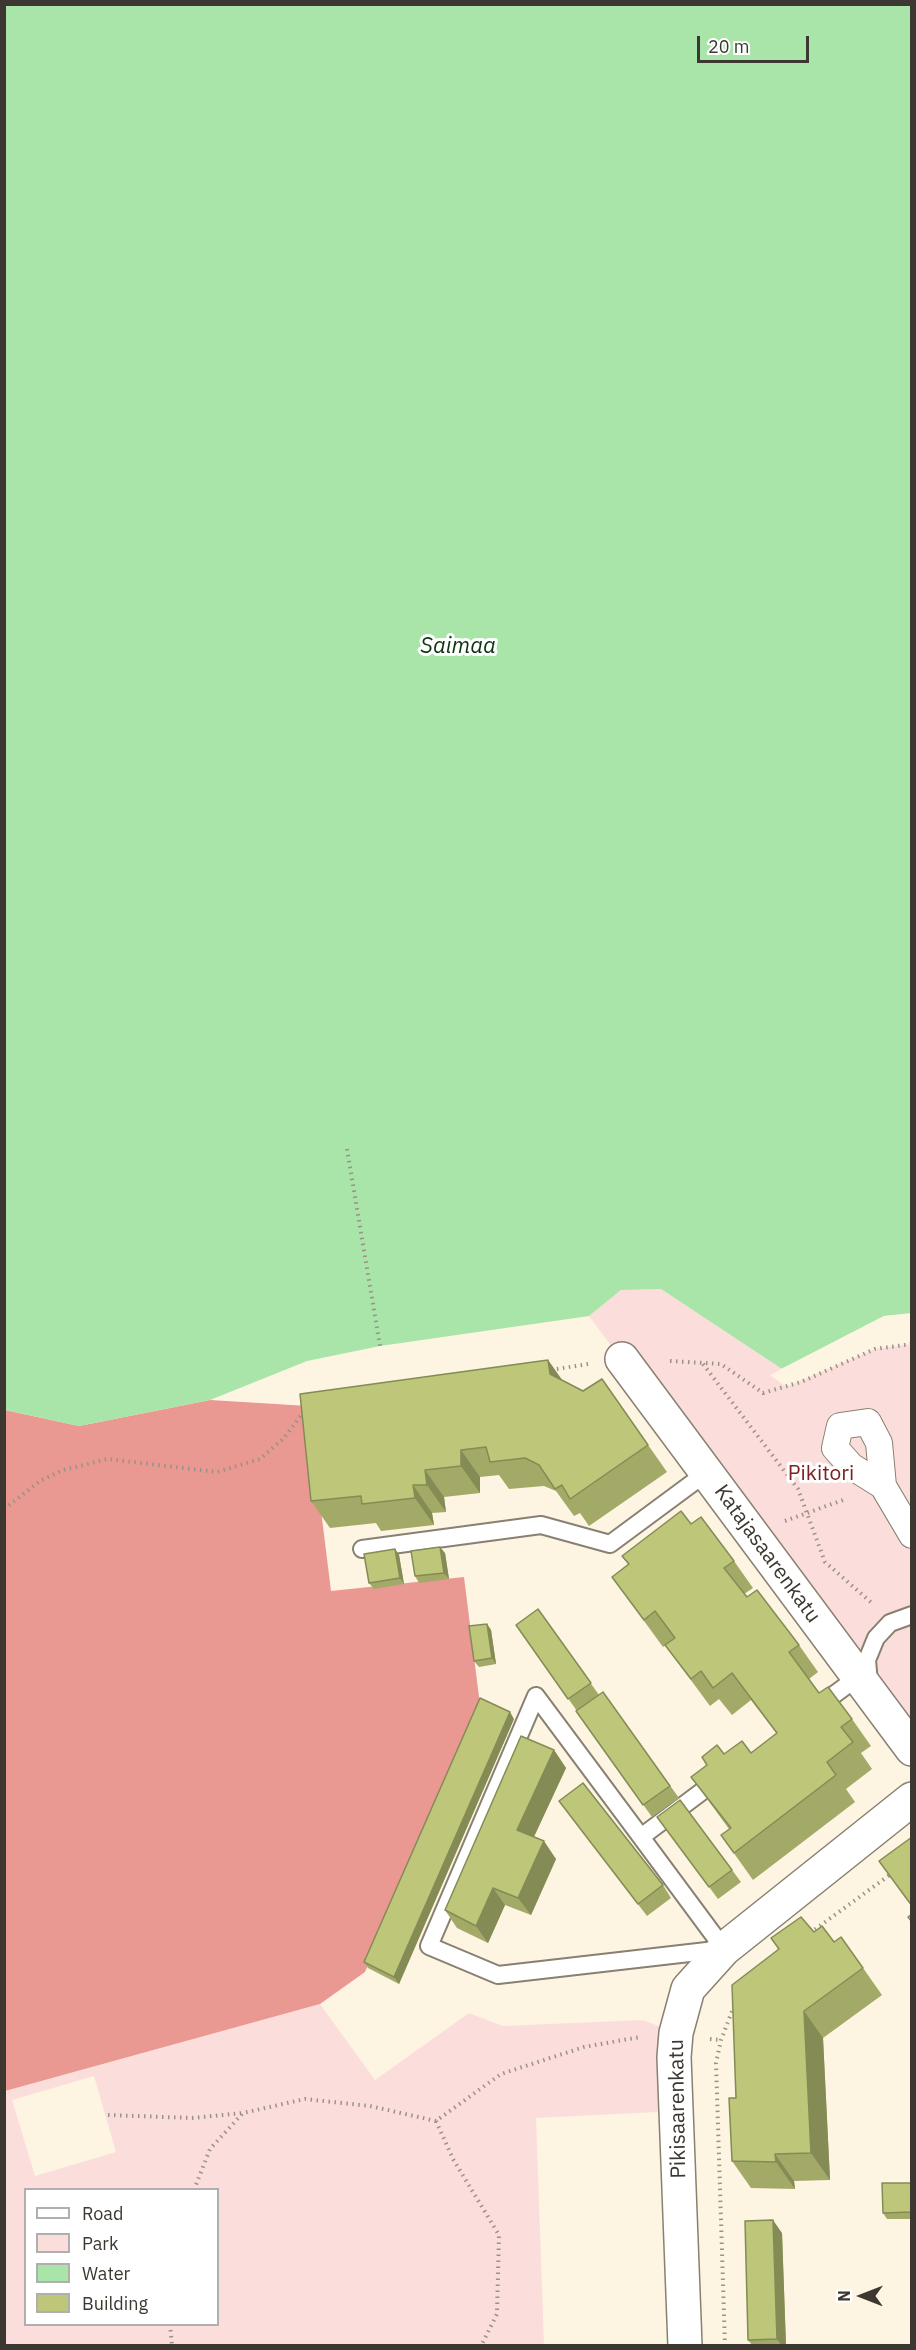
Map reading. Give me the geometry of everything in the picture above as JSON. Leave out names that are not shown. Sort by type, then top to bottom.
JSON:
[{"type":"street","name":"Katajasaarenkatu","points":[[622,1359],[912,1749]]},
{"type":"street","points":[[883,1486],[912,1534]]},
{"type":"street","name":"Pikisaarenkatu","points":[[685,2346],[674,2057],[676,2033],[688,1989],[724,1948],[912,1798]]},
{"type":"lane","points":[[362,1549],[541,1525],[610,1544],[706,1473]]},
{"type":"lane","points":[[878,1704],[866,1674],[870,1648],[882,1629],[898,1618],[912,1614]]},
{"type":"lane","points":[[801,1719],[858,1677]]},
{"type":"lane","points":[[536,1696],[641,1837],[724,1948],[498,1976],[429,1946],[536,1696]]},
{"type":"lane","points":[[641,1837],[735,1767]]},
{"type":"path","points":[[347,1149],[380,1346]]},
{"type":"path","points":[[540,1371],[622,1359],[721,1364],[763,1393],[801,1382],[874,1350],[912,1344]]},
{"type":"path","points":[[703,1363],[798,1489],[825,1562],[879,1610]]},
{"type":"path","points":[[4,1509],[40,1481],[63,1470],[108,1459],[217,1472],[260,1459],[284,1438],[308,1406]]},
{"type":"path","points":[[802,1939],[893,1873]]},
{"type":"path","points":[[725,2346],[716,2063],[721,2040],[738,1997]]},
{"type":"path","points":[[108,2115],[192,2118],[243,2113],[305,2099],[370,2106],[435,2121],[501,2074],[584,2047],[676,2033],[721,2040]]},
{"type":"path","points":[[195,2188],[210,2149],[243,2113]]},
{"type":"path","points":[[435,2121],[453,2159],[499,2235],[497,2314],[481,2346]]},
{"type":"path","points":[[171,2326],[172,2346]]},
{"type":"green space","name":"Pikitori","points":[[661,1289],[782,1369],[770,1375],[786,1387],[875,1349],[911,1344],[911,1749],[589,1316],[621,1290]]},
{"type":"green space","points":[[320,2004],[375,2080],[469,2013],[503,2026],[643,2020],[676,2033],[677,2111],[536,2118],[544,2345],[5,2346],[5,2091]],"holes":[[[94,2076],[116,2152],[35,2176],[12,2100]]]},
{"type":"shaded area","points":[[210,1400],[308,1406],[331,1591],[464,1577],[480,1705],[365,1972],[320,2004],[5,2091],[5,1410],[79,1426]]},
{"type":"water","name":"Saimaa","points":[[4,5],[911,5],[911,1313],[884,1316],[782,1369],[661,1289],[621,1290],[589,1316],[380,1346],[307,1361],[210,1400],[79,1426],[5,1410]]},
{"type":"pier","points":[[912,1314],[912,1317],[885,1319],[783,1371],[779,1370],[884,1316]]},
{"type":"building","points":[[548,1360],[550,1374],[583,1391],[602,1379],[648,1445],[570,1499],[562,1485],[555,1489],[539,1465],[525,1458],[490,1462],[486,1447],[461,1450],[461,1466],[425,1470],[427,1485],[413,1485],[415,1498],[362,1504],[361,1496],[311,1501],[300,1394]]},
{"type":"building","points":[[681,1511],[691,1524],[701,1517],[734,1561],[724,1568],[747,1597],[757,1590],[799,1645],[789,1652],[819,1693],[828,1687],[852,1719],[841,1727],[853,1742],[827,1762],[836,1775],[734,1853],[721,1835],[731,1828],[691,1777],[707,1765],[702,1757],[717,1745],[724,1754],[742,1741],[751,1753],[777,1733],[732,1673],[713,1688],[701,1671],[691,1679],[665,1645],[675,1638],[655,1611],[644,1620],[612,1577],[629,1564],[622,1556]]},
{"type":"building","points":[[440,1547],[444,1573],[415,1576],[411,1551]]},
{"type":"building","points":[[395,1549],[400,1578],[369,1583],[364,1554]]},
{"type":"building","points":[[538,1609],[591,1683],[568,1699],[516,1625]]},
{"type":"building","points":[[487,1624],[492,1658],[474,1661],[469,1626]]},
{"type":"building","points":[[603,1692],[670,1786],[643,1805],[576,1711]]},
{"type":"building","points":[[480,1698],[510,1712],[394,1977],[364,1962]]},
{"type":"building","points":[[521,1736],[554,1750],[517,1830],[544,1841],[518,1898],[493,1888],[476,1926],[445,1910]]},
{"type":"building","points":[[583,1783],[663,1885],[638,1904],[559,1801]]},
{"type":"building","points":[[680,1800],[732,1870],[709,1887],[657,1817]]},
{"type":"building","points":[[912,1837],[912,1906],[879,1861]]},
{"type":"building","points":[[801,1917],[814,1932],[822,1926],[834,1942],[841,1937],[863,1968],[804,2011],[811,2153],[775,2154],[776,2162],[732,2161],[729,2098],[736,2098],[732,1985],[779,1949],[771,1938]]},
{"type":"building","points":[[882,2183],[912,2183],[912,2212],[883,2213]]},
{"type":"building","points":[[773,2220],[777,2339],[748,2340],[745,2221]]}]
